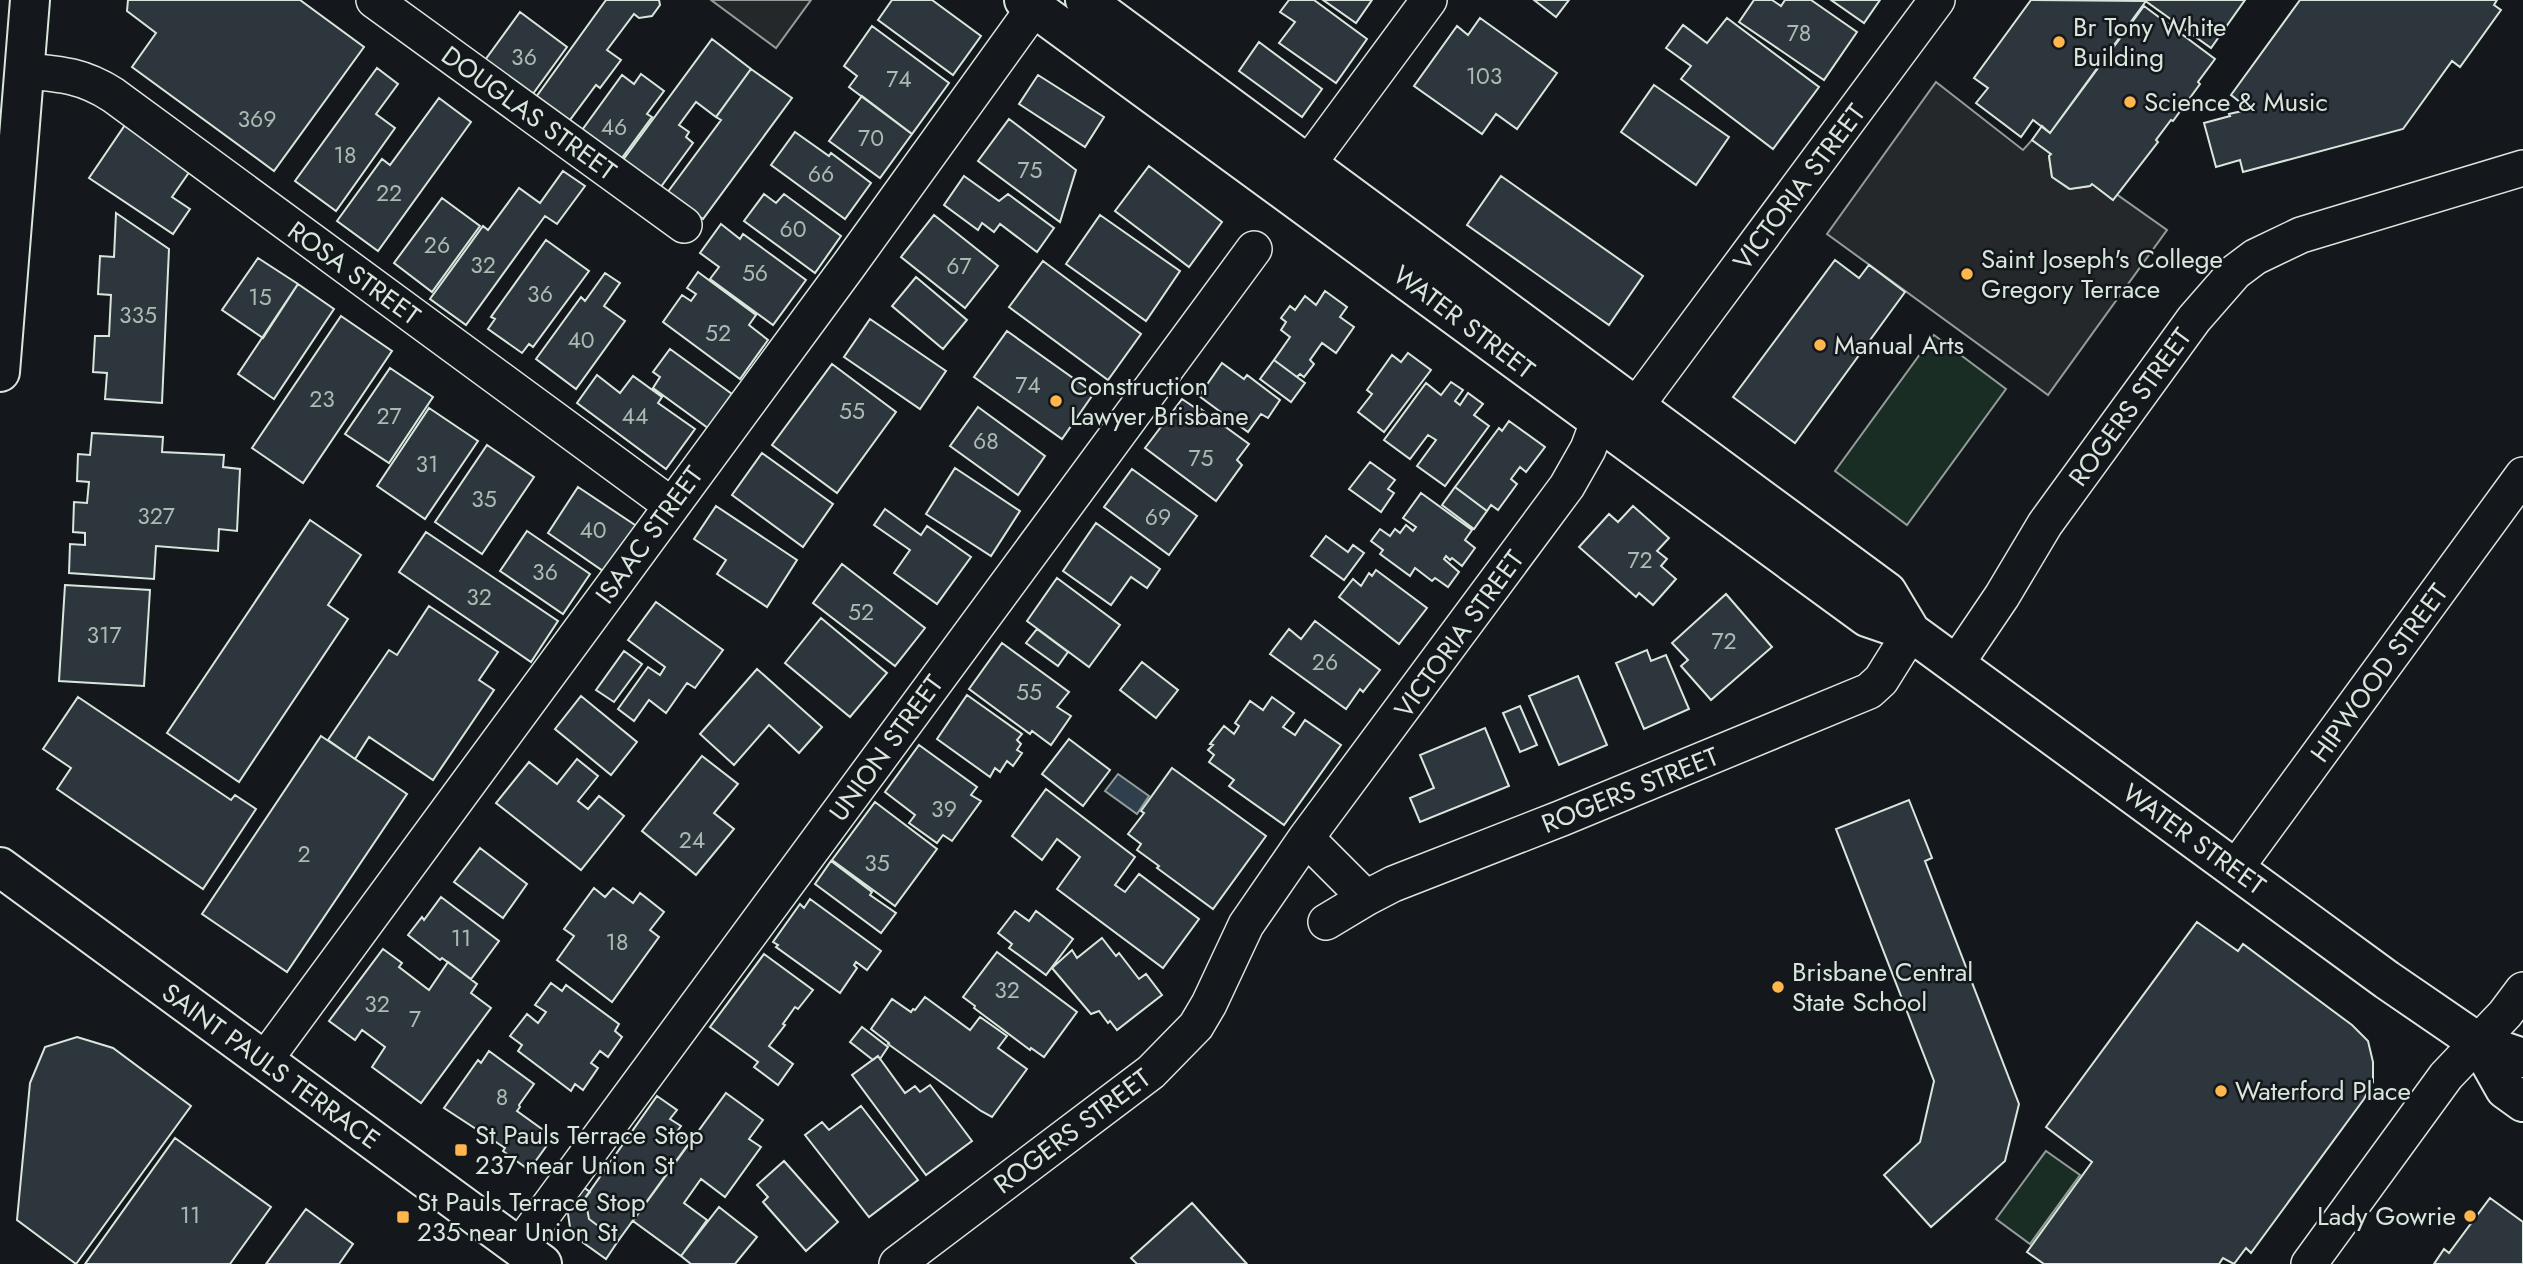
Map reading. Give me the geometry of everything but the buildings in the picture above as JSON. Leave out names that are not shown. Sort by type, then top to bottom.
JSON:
[{"type":"main road","points":[[0,372],[30,0]]},
{"type":"main road","name":"WATER STREET","points":[[1085,0],[1887,592],[1911,632]]},
{"type":"main road","name":"WATER STREET","points":[[1029,4],[1867,617],[1911,632],[2387,981],[2479,1043],[2523,1058]]},
{"type":"main road","name":"SAINT PAULS TERRACE","points":[[0,867],[531,1255]]},
{"type":"main road","name":"WATER STREET","points":[[2479,1043],[2505,1088],[2523,1102]]},
{"type":"street","name":"DOUGLAS STREET","points":[[374,0],[684,225]]},
{"type":"street","points":[[1308,164],[1429,0]]},
{"type":"street","name":"VICTORIA STREET","points":[[1636,406],[1937,0]]},
{"type":"street","name":"ISAAC STREET","points":[[264,1061],[849,265],[1029,4]]},
{"type":"street","name":"ROSA STREET","points":[[24,71],[68,74],[95,84],[113,95],[671,505]]},
{"type":"street","name":"ROGERS STREET","points":[[1956,664],[2002,596],[2045,524],[2194,319],[2235,272],[2255,257],[2301,235],[2523,168]]},
{"type":"street","name":"UNION STREET","points":[[531,1255],[1254,249]]},
{"type":"street","name":"VICTORIA STREET","points":[[1222,976],[1245,925],[1306,838],[1567,486],[1588,449],[1598,422]]},
{"type":"street","name":"HIPWOOD STREET","points":[[2235,869],[2523,475]]},
{"type":"street","name":"ROGERS STREET","points":[[1326,922],[1366,898],[1869,691],[1881,680],[1911,632]]},
{"type":"street","points":[[1306,838],[1366,898]]},
{"type":"street","name":"ROGERS STREET","points":[[897,1264],[1151,1072],[1196,1026],[1222,976]]},
{"type":"street","points":[[2309,1264],[2446,1076],[2505,1014],[2523,990]]},
{"type":"green space","points":[[1934,335],[2006,389],[1907,525],[1835,471]]},
{"type":"green space","points":[[2046,1151],[2080,1175],[2030,1244],[1996,1219]]},
{"type":"shaded area","points":[[711,0],[811,0],[776,48]]},
{"type":"shaded area","points":[[1936,82],[2023,150],[2032,140],[2051,154],[2052,177],[2069,189],[2092,184],[2116,194],[2167,230],[2048,395],[1827,234]]},
{"type":"water","points":[[1118,774],[1149,796],[1137,814],[1105,791]]},
{"type":"place","name":"Br Tony White Building","points":[[2059,42]]},
{"type":"place","name":"Science & Music","points":[[2130,102]]},
{"type":"place","name":"Saint Joseph's College Gregory Terrace","points":[[1967,274]]},
{"type":"place","name":"Manual Arts","points":[[1820,345]]},
{"type":"place","name":"Construction Lawyer Brisbane","points":[[1056,401]]},
{"type":"place","name":"Brisbane Central State School","points":[[1778,987]]},
{"type":"place","name":"Waterford Place","points":[[2221,1091]]},
{"type":"place","name":"St Pauls Terrace Stop 237 near Union St","points":[[461,1150]]},
{"type":"place","name":"Lady Gowrie","points":[[2470,1216]]},
{"type":"place","name":"St Pauls Terrace Stop 235 near Union St","points":[[403,1217]]}]
